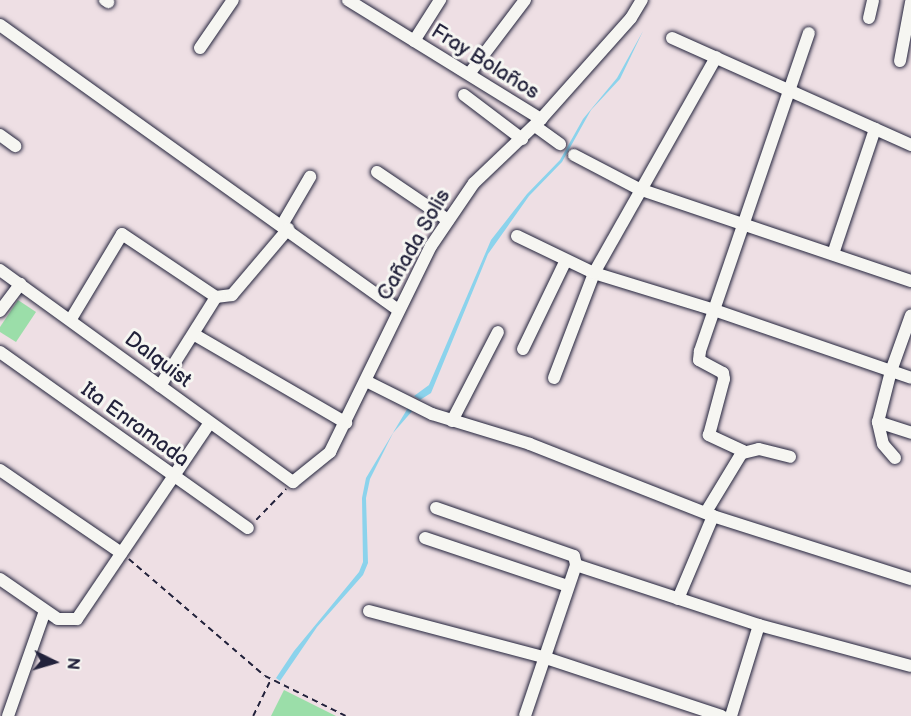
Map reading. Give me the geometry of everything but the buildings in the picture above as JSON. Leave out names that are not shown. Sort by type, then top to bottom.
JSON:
[{"type":"street","points":[[200,48],[233,0]]},
{"type":"street","name":"Fray Bolaños","points":[[348,0],[469,74],[538,122],[560,144]]},
{"type":"street","points":[[414,41],[440,0]]},
{"type":"street","points":[[469,74],[525,0]]},
{"type":"street","name":"Cañada Solis","points":[[293,482],[330,452],[346,423],[398,310],[448,220],[474,183],[538,122],[631,18],[642,0]]},
{"type":"street","points":[[869,18],[873,0]]},
{"type":"street","points":[[900,61],[910,10]]},
{"type":"street","points":[[0,26],[285,227],[398,310]]},
{"type":"street","points":[[743,453],[740,447],[709,435],[724,379],[723,373],[702,362],[699,355],[809,33]]},
{"type":"street","points":[[672,38],[911,145]]},
{"type":"street","points":[[554,378],[594,273],[639,189],[716,57]]},
{"type":"street","points":[[464,95],[522,139]]},
{"type":"street","points":[[833,254],[875,129]]},
{"type":"street","points":[[0,135],[15,146]]},
{"type":"street","points":[[574,155],[639,189],[911,281]]},
{"type":"street","points":[[377,172],[448,220]]},
{"type":"street","points":[[71,319],[123,234],[216,297],[232,295],[285,227],[310,177]]},
{"type":"street","points":[[518,236],[565,262],[594,273],[714,310],[911,378]]},
{"type":"street","points":[[523,349],[565,262]]},
{"type":"street","name":"Dalquist","points":[[0,270],[71,319],[209,424],[293,482]]},
{"type":"street","points":[[0,311],[20,284]]},
{"type":"street","points":[[160,386],[195,335],[216,297]]},
{"type":"street","points":[[895,458],[883,444],[879,422],[891,371],[911,315]]},
{"type":"street","points":[[452,421],[498,332]]},
{"type":"street","points":[[195,335],[346,423]]},
{"type":"street","name":"Ita Enramada","points":[[0,352],[248,528]]},
{"type":"street","points":[[366,381],[452,421],[530,444],[709,514],[911,579]]},
{"type":"street","points":[[879,422],[911,434]]},
{"type":"street","points":[[0,579],[58,619],[77,619],[176,478],[209,424]]},
{"type":"street","points":[[678,599],[709,514],[743,453],[759,449],[790,458]]},
{"type":"street","points":[[0,470],[122,553]]},
{"type":"street","points":[[436,508],[572,555],[576,565],[543,657],[525,716]]},
{"type":"street","points":[[425,538],[568,586]]},
{"type":"street","points":[[576,565],[759,624],[911,666]]},
{"type":"street","points":[[8,716],[45,611]]},
{"type":"street","points":[[369,611],[543,657],[721,716]]},
{"type":"street","points":[[731,716],[759,624]]},
{"type":"path","points":[[248,528],[293,482]]},
{"type":"path","points":[[122,553],[272,680],[346,716]]},
{"type":"path","points":[[253,716],[272,680]]},
{"type":"green space","points":[[18,300],[36,312],[16,342],[0,332],[0,327]]},
{"type":"green space","points":[[284,690],[336,716],[271,716]]},
{"type":"water","points":[[643,31],[620,79],[591,110],[562,162],[529,196],[488,254],[431,393],[420,400],[414,396],[429,385],[491,240],[527,194],[560,160],[583,119],[617,78]]},
{"type":"water","points":[[409,406],[414,409],[393,433],[370,479],[366,498],[368,563],[363,575],[317,627],[280,681],[276,678],[294,651],[359,572],[363,562],[362,498],[366,478]]}]
